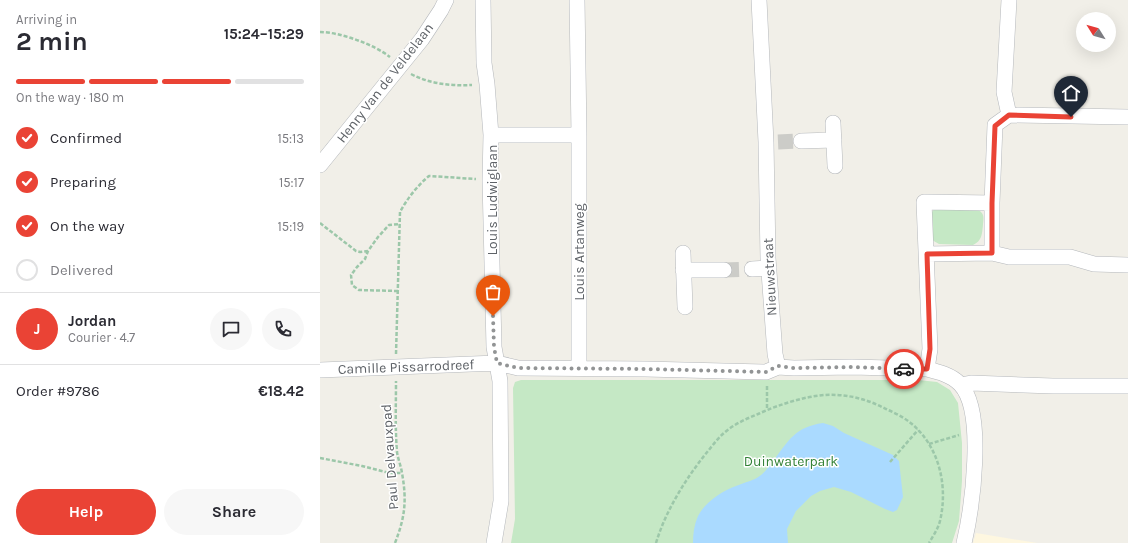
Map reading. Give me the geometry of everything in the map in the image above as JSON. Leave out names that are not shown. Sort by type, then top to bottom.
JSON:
[{"type":"street","name":"Henry Van de Veldelaan","points":[[320,165],[422,39],[446,0]]},
{"type":"street","name":"Louis Ludwiglaan","points":[[483,0],[484,63],[488,84],[491,135],[490,180],[494,347],[500,381],[500,501],[494,543]]},
{"type":"street","name":"Louis Artanweg","points":[[577,0],[579,135],[579,368]]},
{"type":"street","name":"Nieuwstraat","points":[[760,0],[772,142],[769,268],[775,354],[772,369]]},
{"type":"street","points":[[1009,0],[1004,92],[1009,115]]},
{"type":"street","points":[[992,253],[995,126],[1009,115],[1128,118]]},
{"type":"street","points":[[833,123],[835,166]]},
{"type":"street","points":[[491,135],[579,135]]},
{"type":"street","points":[[801,142],[834,140]]},
{"type":"street","points":[[927,369],[930,349],[924,202],[992,203]]},
{"type":"street","points":[[683,253],[685,307]]},
{"type":"street","points":[[927,254],[992,253],[1009,257],[1070,258],[1094,264],[1128,265]]},
{"type":"street","points":[[752,269],[769,268]]},
{"type":"street","points":[[683,270],[724,270]]},
{"type":"street","name":"Camille Pissarrodreef","points":[[320,370],[497,363],[518,368],[772,369]]},
{"type":"street","points":[[772,369],[852,367],[927,369],[952,377],[961,385],[968,397],[971,407],[974,431],[975,472],[964,543]]},
{"type":"street","points":[[961,385],[971,382],[1053,386],[1128,386]]},
{"type":"path","points":[[320,32],[349,37],[366,44],[385,53],[405,71],[436,83],[461,85],[488,84]]},
{"type":"path","name":"Paul Delvauxpad","points":[[395,543],[405,512],[405,494],[398,458],[396,428],[400,212],[423,181],[429,176],[490,180]]},
{"type":"path","points":[[320,223],[356,251],[368,251]]},
{"type":"path","points":[[398,291],[359,290],[352,285],[351,275],[356,267],[365,258],[378,237],[389,225],[400,224]]},
{"type":"path","points":[[767,410],[772,369]]},
{"type":"path","points":[[656,543],[672,504],[700,462],[724,433],[739,423],[767,410],[797,399],[836,394],[861,398],[899,415],[912,424],[924,436],[934,452],[941,470],[943,498],[939,523],[929,543]]},
{"type":"path","points":[[890,462],[918,430]]},
{"type":"path","points":[[929,444],[974,431]]},
{"type":"path","points":[[320,458],[390,473],[402,473]]},
{"type":"shaded area","points":[[976,533],[1037,543],[973,543]]},
{"type":"green space","points":[[935,208],[976,208],[983,215],[980,239],[973,245],[939,244],[932,240],[932,212]]},
{"type":"green space","name":"Duinwaterpark","points":[[521,380],[918,380],[937,382],[950,390],[958,403],[962,443],[962,481],[959,521],[952,543],[511,543],[515,519],[513,388],[515,382]]},
{"type":"water","points":[[823,423],[833,426],[844,433],[893,455],[899,461],[903,497],[897,510],[893,512],[851,492],[834,487],[820,491],[811,496],[796,511],[787,529],[788,543],[693,543],[694,530],[698,516],[709,502],[725,491],[758,477],[766,470],[788,441],[799,431],[813,425]]},
{"type":"tunnel","points":[[778,142],[801,141]]},
{"type":"tunnel","points":[[724,270],[752,269]]},
{"type":"way so far","points":[[493,316],[494,347],[497,363],[518,368],[766,372],[778,366],[794,368],[852,367],[904,369]]},
{"type":"route","points":[[904,369],[927,369],[930,349],[927,254],[992,253],[995,126],[1009,115],[1071,117]]}]
